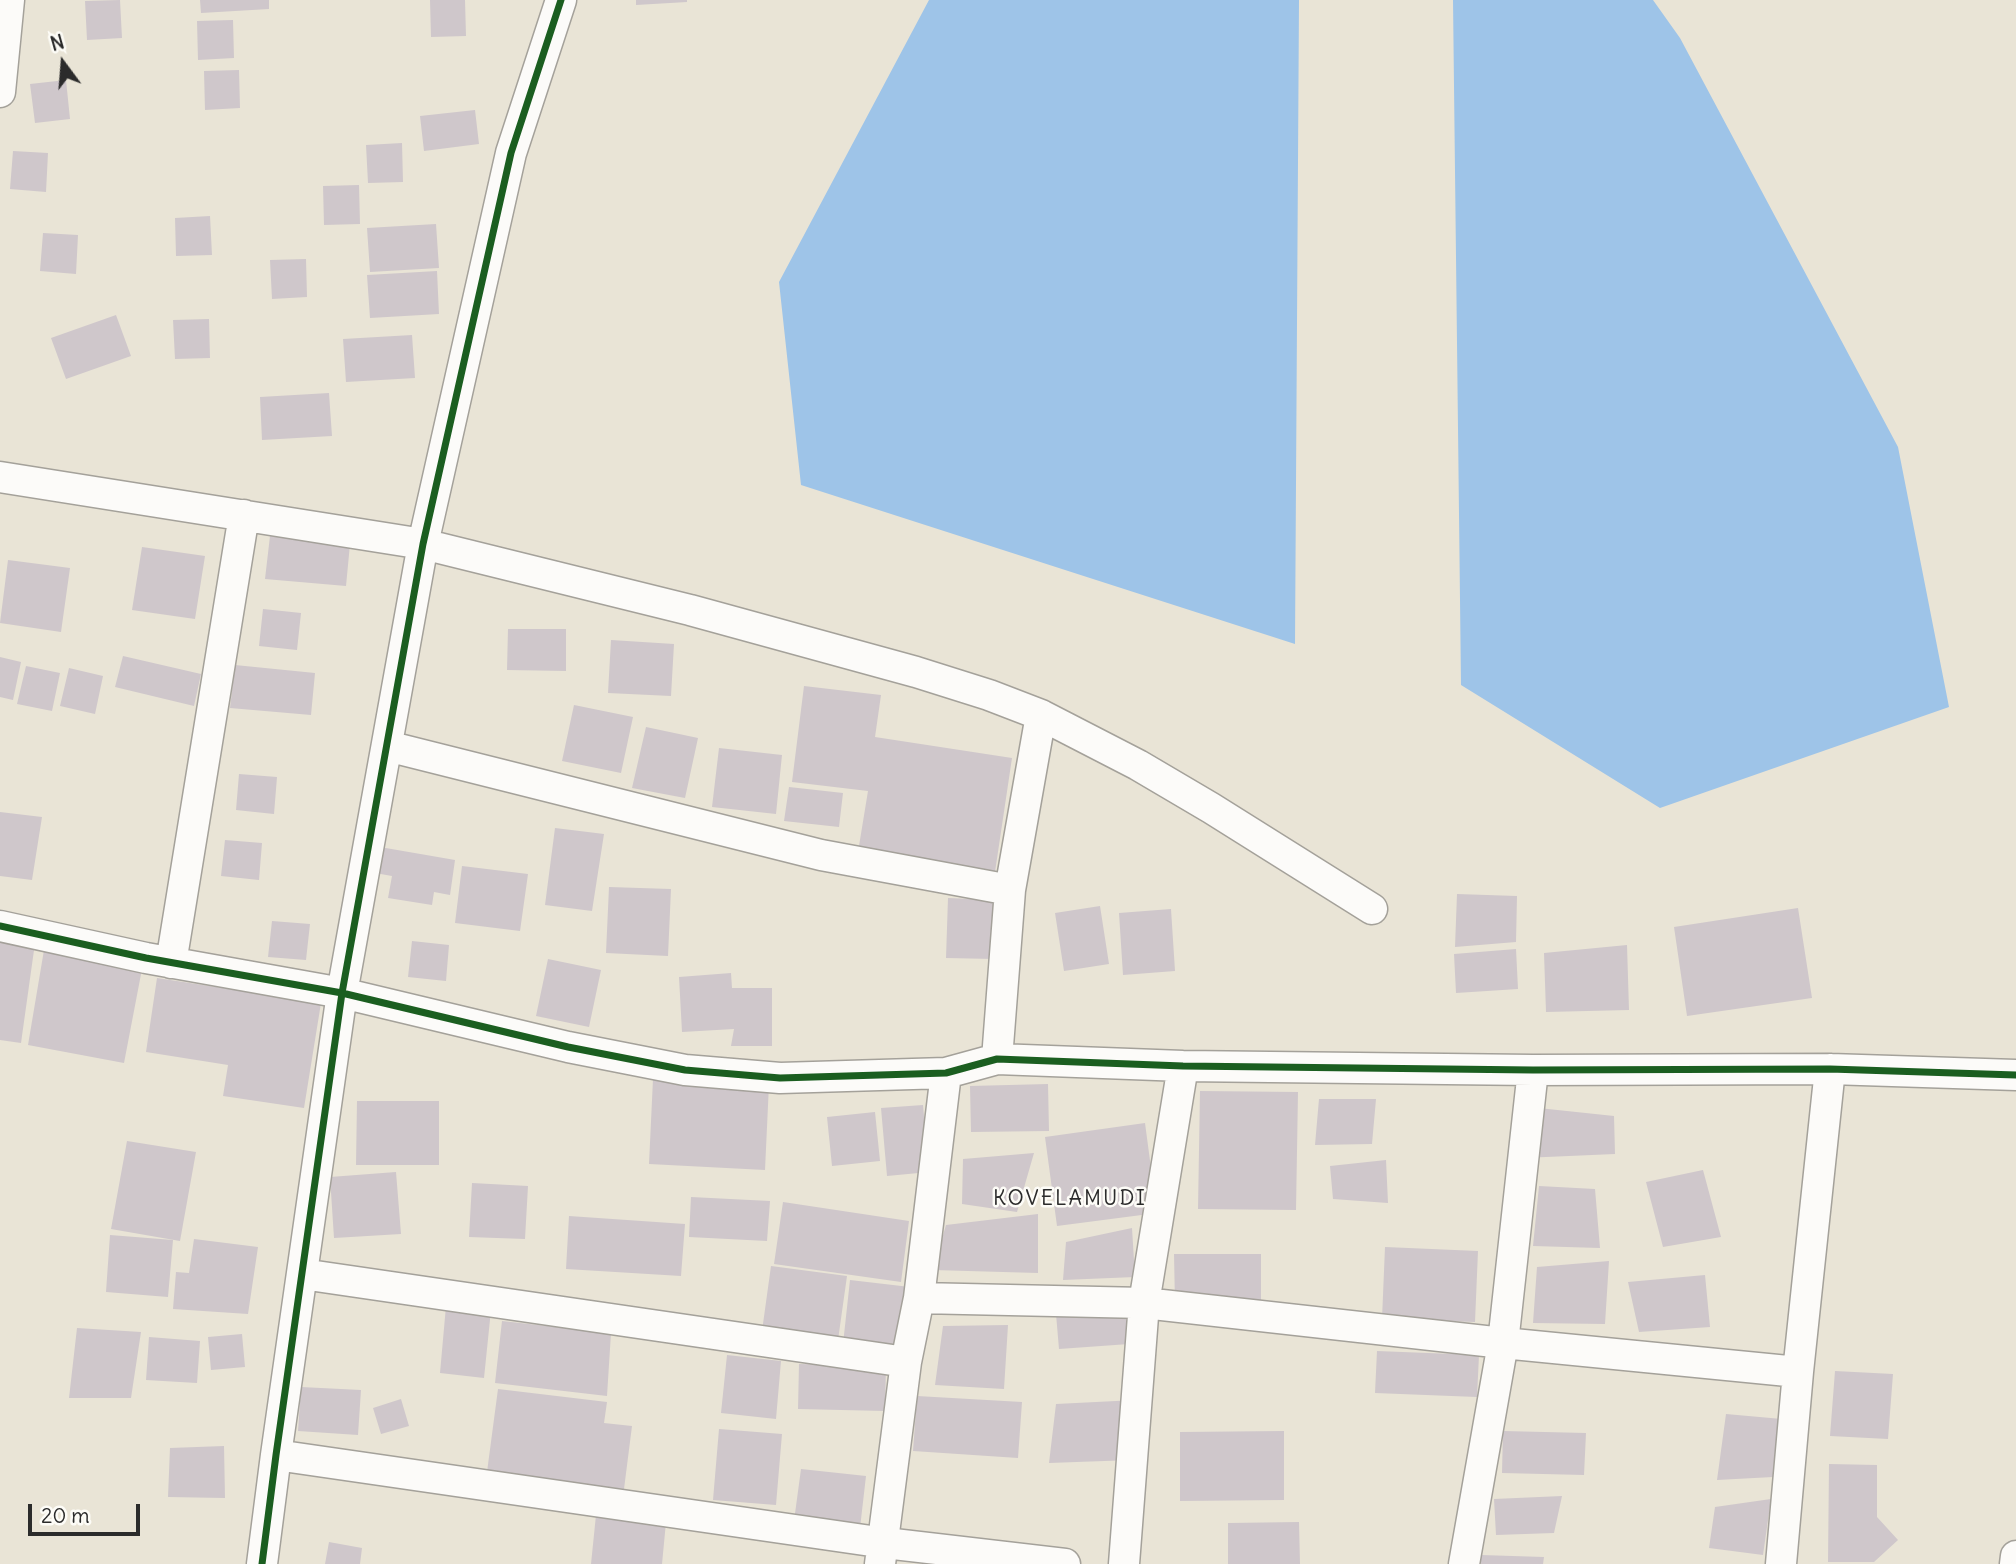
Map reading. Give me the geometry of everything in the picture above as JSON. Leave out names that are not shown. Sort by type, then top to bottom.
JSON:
[{"type":"street","points":[[0,92],[9,0]]},
{"type":"street","points":[[262,1564],[342,993],[423,544],[511,153],[561,0]]},
{"type":"street","points":[[0,477],[423,544],[690,610],[916,672],[1041,715],[1179,790],[1373,909]]},
{"type":"street","points":[[171,962],[244,515]]},
{"type":"street","points":[[997,1059],[1010,890],[1041,715]]},
{"type":"street","points":[[387,746],[821,855],[1010,890]]},
{"type":"street","points":[[0,926],[171,962],[342,993],[568,1048],[685,1070],[780,1078],[946,1073],[997,1059],[1184,1066],[1534,1070],[1830,1069],[2016,1075]]},
{"type":"street","points":[[1124,1564],[1144,1303],[1184,1066]]},
{"type":"street","points":[[1782,1564],[1798,1372],[1830,1069]]},
{"type":"street","points":[[1464,1564],[1503,1343],[1534,1070]]},
{"type":"street","points":[[882,1554],[906,1362],[919,1298],[946,1073]]},
{"type":"street","points":[[302,1274],[906,1362]]},
{"type":"street","points":[[919,1298],[1144,1303],[1503,1343],[1798,1372]]},
{"type":"street","points":[[276,1455],[882,1554],[1065,1564]]},
{"type":"street","points":[[2015,1564],[2016,1556]]},
{"type":"water","points":[[929,0],[1299,0],[1295,644],[801,485],[779,282]]},
{"type":"water","points":[[1453,0],[1653,0],[1680,38],[1898,447],[1949,707],[1660,808],[1461,685]]},
{"type":"building","points":[[120,0],[122,38],[87,40],[85,1]]},
{"type":"building","points":[[200,0],[269,0],[269,9],[201,13]]},
{"type":"building","points":[[430,0],[465,0],[466,36],[431,37]]},
{"type":"building","points":[[636,0],[687,0],[687,2],[636,5]]},
{"type":"building","points":[[233,20],[234,58],[198,60],[197,21]]},
{"type":"building","points":[[239,70],[240,108],[205,110],[204,71]]},
{"type":"building","points":[[66,80],[70,119],[35,123],[30,84]]},
{"type":"building","points":[[475,110],[479,144],[424,151],[420,116]]},
{"type":"building","points":[[402,143],[403,182],[368,183],[366,145]]},
{"type":"building","points":[[13,151],[48,153],[46,192],[10,189]]},
{"type":"building","points":[[359,185],[360,224],[324,225],[323,186]]},
{"type":"building","points":[[210,216],[212,255],[176,256],[175,218]]},
{"type":"building","points":[[436,224],[439,268],[370,272],[367,228]]},
{"type":"building","points":[[43,233],[78,235],[76,274],[40,271]]},
{"type":"building","points":[[306,259],[307,297],[272,299],[270,260]]},
{"type":"building","points":[[437,271],[439,314],[370,318],[367,275]]},
{"type":"building","points":[[116,315],[131,356],[66,379],[51,338]]},
{"type":"building","points":[[209,319],[210,358],[175,359],[173,320]]},
{"type":"building","points":[[412,335],[415,378],[346,382],[343,339]]},
{"type":"building","points":[[329,393],[332,436],[262,440],[260,397]]},
{"type":"building","points":[[270,536],[350,544],[346,586],[265,579]]},
{"type":"building","points":[[142,547],[205,556],[195,619],[132,610]]},
{"type":"building","points":[[8,560],[70,568],[61,632],[0,623]]},
{"type":"building","points":[[263,609],[301,613],[297,650],[259,646]]},
{"type":"building","points":[[508,629],[566,629],[566,671],[507,670]]},
{"type":"building","points":[[611,640],[674,644],[671,696],[608,693]]},
{"type":"building","points":[[123,656],[201,674],[194,706],[115,687]]},
{"type":"building","points":[[0,657],[21,662],[13,700],[0,697]]},
{"type":"building","points":[[235,665],[315,673],[311,715],[230,708]]},
{"type":"building","points":[[26,666],[60,673],[52,711],[17,704]]},
{"type":"building","points":[[69,668],[103,676],[95,714],[60,706]]},
{"type":"building","points":[[804,686],[881,695],[875,737],[1012,758],[995,872],[858,852],[868,791],[792,782]]},
{"type":"building","points":[[574,705],[633,717],[621,773],[562,761]]},
{"type":"building","points":[[646,727],[698,738],[685,798],[632,788]]},
{"type":"building","points":[[719,748],[782,755],[776,814],[712,807]]},
{"type":"building","points":[[239,774],[277,777],[274,814],[236,810]]},
{"type":"building","points":[[789,787],[843,793],[839,827],[784,821]]},
{"type":"building","points":[[0,812],[42,817],[32,880],[0,876]]},
{"type":"building","points":[[555,828],[604,834],[592,911],[545,905]]},
{"type":"building","points":[[225,840],[262,843],[259,880],[221,876]]},
{"type":"building","points":[[380,847],[455,860],[450,895],[434,892],[432,905],[388,898],[392,876],[375,873]]},
{"type":"building","points":[[462,866],[528,874],[520,931],[455,923]]},
{"type":"building","points":[[609,887],[671,889],[668,956],[606,953]]},
{"type":"building","points":[[1457,894],[1517,896],[1516,942],[1455,947]]},
{"type":"building","points":[[948,898],[997,900],[994,959],[946,958]]},
{"type":"building","points":[[1100,906],[1109,964],[1064,971],[1055,913]]},
{"type":"building","points":[[1798,908],[1812,998],[1687,1016],[1674,927]]},
{"type":"building","points":[[1171,909],[1175,971],[1123,975],[1119,913]]},
{"type":"building","points":[[272,921],[310,924],[306,960],[268,957]]},
{"type":"building","points":[[0,938],[35,943],[21,1043],[0,1040]]},
{"type":"building","points":[[412,941],[449,945],[446,981],[408,977]]},
{"type":"building","points":[[1627,945],[1629,1010],[1546,1012],[1544,953]]},
{"type":"building","points":[[1516,949],[1518,989],[1456,993],[1454,954]]},
{"type":"building","points":[[44,950],[142,969],[124,1063],[28,1045]]},
{"type":"building","points":[[548,959],[601,970],[589,1027],[536,1016]]},
{"type":"building","points":[[731,973],[732,988],[772,988],[772,1046],[731,1046],[734,1029],[682,1032],[679,977]]},
{"type":"building","points":[[157,978],[321,1003],[304,1108],[223,1096],[228,1065],[146,1052]]},
{"type":"building","points":[[653,1079],[769,1084],[765,1170],[649,1164]]},
{"type":"building","points":[[1048,1084],[1049,1131],[971,1132],[970,1086]]},
{"type":"building","points":[[1200,1091],[1298,1092],[1296,1210],[1198,1209]]},
{"type":"building","points":[[1319,1099],[1376,1099],[1372,1144],[1315,1145]]},
{"type":"building","points":[[357,1101],[439,1101],[439,1165],[356,1165]]},
{"type":"building","points":[[923,1105],[929,1172],[887,1176],[881,1108]]},
{"type":"building","points":[[1529,1107],[1614,1116],[1615,1154],[1523,1158]]},
{"type":"building","points":[[875,1112],[880,1161],[832,1166],[827,1117]]},
{"type":"building","points":[[1145,1123],[1157,1213],[1057,1226],[1045,1137]]},
{"type":"building","points":[[127,1141],[196,1152],[180,1241],[111,1229]]},
{"type":"building","points":[[1034,1153],[1017,1212],[962,1204],[963,1159]]},
{"type":"building","points":[[1386,1160],[1388,1203],[1333,1199],[1330,1166]]},
{"type":"building","points":[[1703,1170],[1721,1237],[1663,1247],[1646,1182]]},
{"type":"building","points":[[396,1172],[401,1234],[334,1238],[330,1177]]},
{"type":"building","points":[[472,1183],[528,1186],[525,1239],[469,1237]]},
{"type":"building","points":[[1539,1186],[1595,1189],[1600,1248],[1533,1246]]},
{"type":"building","points":[[691,1197],[770,1201],[767,1241],[689,1237]]},
{"type":"building","points":[[783,1202],[909,1221],[901,1282],[774,1264]]},
{"type":"building","points":[[1038,1214],[1038,1273],[933,1270],[946,1225]]},
{"type":"building","points":[[569,1216],[685,1224],[681,1276],[566,1269]]},
{"type":"building","points":[[1132,1228],[1135,1277],[1063,1280],[1066,1242]]},
{"type":"building","points":[[110,1235],[173,1240],[168,1297],[106,1292]]},
{"type":"building","points":[[194,1239],[258,1247],[248,1314],[173,1309],[176,1272],[189,1273]]},
{"type":"building","points":[[1385,1247],[1478,1251],[1475,1322],[1382,1319]]},
{"type":"building","points":[[1174,1254],[1261,1254],[1261,1303],[1175,1304]]},
{"type":"building","points":[[1609,1261],[1605,1324],[1533,1323],[1537,1267]]},
{"type":"building","points":[[771,1266],[847,1276],[838,1340],[762,1331]]},
{"type":"building","points":[[1705,1275],[1710,1327],[1639,1332],[1628,1282]]},
{"type":"building","points":[[850,1280],[910,1287],[902,1351],[843,1344]]},
{"type":"building","points":[[446,1306],[491,1310],[484,1378],[440,1373]]},
{"type":"building","points":[[1056,1314],[1126,1315],[1129,1344],[1059,1349]]},
{"type":"building","points":[[502,1321],[611,1333],[607,1396],[495,1383]]},
{"type":"building","points":[[1008,1325],[1004,1389],[935,1385],[943,1326]]},
{"type":"building","points":[[77,1328],[141,1332],[131,1398],[69,1398]]},
{"type":"building","points":[[242,1334],[245,1367],[211,1370],[208,1337]]},
{"type":"building","points":[[149,1337],[200,1341],[197,1383],[146,1380]]},
{"type":"building","points":[[1377,1351],[1479,1355],[1477,1397],[1375,1393]]},
{"type":"building","points":[[727,1355],[781,1361],[776,1419],[721,1413]]},
{"type":"building","points":[[799,1364],[886,1366],[885,1411],[798,1409]]},
{"type":"building","points":[[1835,1371],[1893,1374],[1888,1439],[1830,1436]]},
{"type":"building","points":[[301,1387],[361,1390],[358,1435],[298,1431]]},
{"type":"building","points":[[498,1389],[607,1402],[604,1423],[632,1426],[624,1489],[487,1472]]},
{"type":"building","points":[[917,1396],[1022,1402],[1018,1458],[913,1451]]},
{"type":"building","points":[[401,1399],[409,1426],[381,1434],[373,1408]]},
{"type":"building","points":[[1136,1400],[1132,1460],[1049,1463],[1056,1404]]},
{"type":"building","points":[[1726,1414],[1793,1420],[1773,1477],[1717,1480]]},
{"type":"building","points":[[719,1429],[782,1434],[776,1505],[713,1500]]},
{"type":"building","points":[[1284,1431],[1284,1500],[1180,1501],[1180,1432]]},
{"type":"building","points":[[1503,1431],[1586,1433],[1584,1475],[1502,1473]]},
{"type":"building","points":[[224,1446],[225,1498],[168,1497],[170,1448]]},
{"type":"building","points":[[1829,1464],[1877,1465],[1877,1517],[1898,1540],[1874,1562],[1828,1562]]},
{"type":"building","points":[[801,1469],[866,1476],[860,1528],[794,1521]]},
{"type":"building","points":[[1562,1496],[1554,1533],[1496,1535],[1494,1499]]},
{"type":"building","points":[[1771,1499],[1763,1555],[1709,1548],[1715,1507]]},
{"type":"building","points":[[596,1515],[666,1522],[662,1564],[591,1564]]},
{"type":"building","points":[[1299,1522],[1300,1564],[1228,1564],[1228,1523]]},
{"type":"building","points":[[329,1542],[362,1548],[360,1564],[325,1564]]},
{"type":"building","points":[[1481,1555],[1544,1557],[1543,1564],[1481,1564]]},
{"type":"cycle path","points":[[262,1564],[342,993],[423,544],[511,153],[561,0]]},
{"type":"cycle path","points":[[0,926],[146,958],[342,993],[568,1047],[685,1070],[780,1078],[946,1073],[997,1059],[1183,1066],[1533,1070],[1830,1069],[2016,1075]]},
{"type":"district","name":"KOVELAMUDI","points":[[1070,1199]]}]
